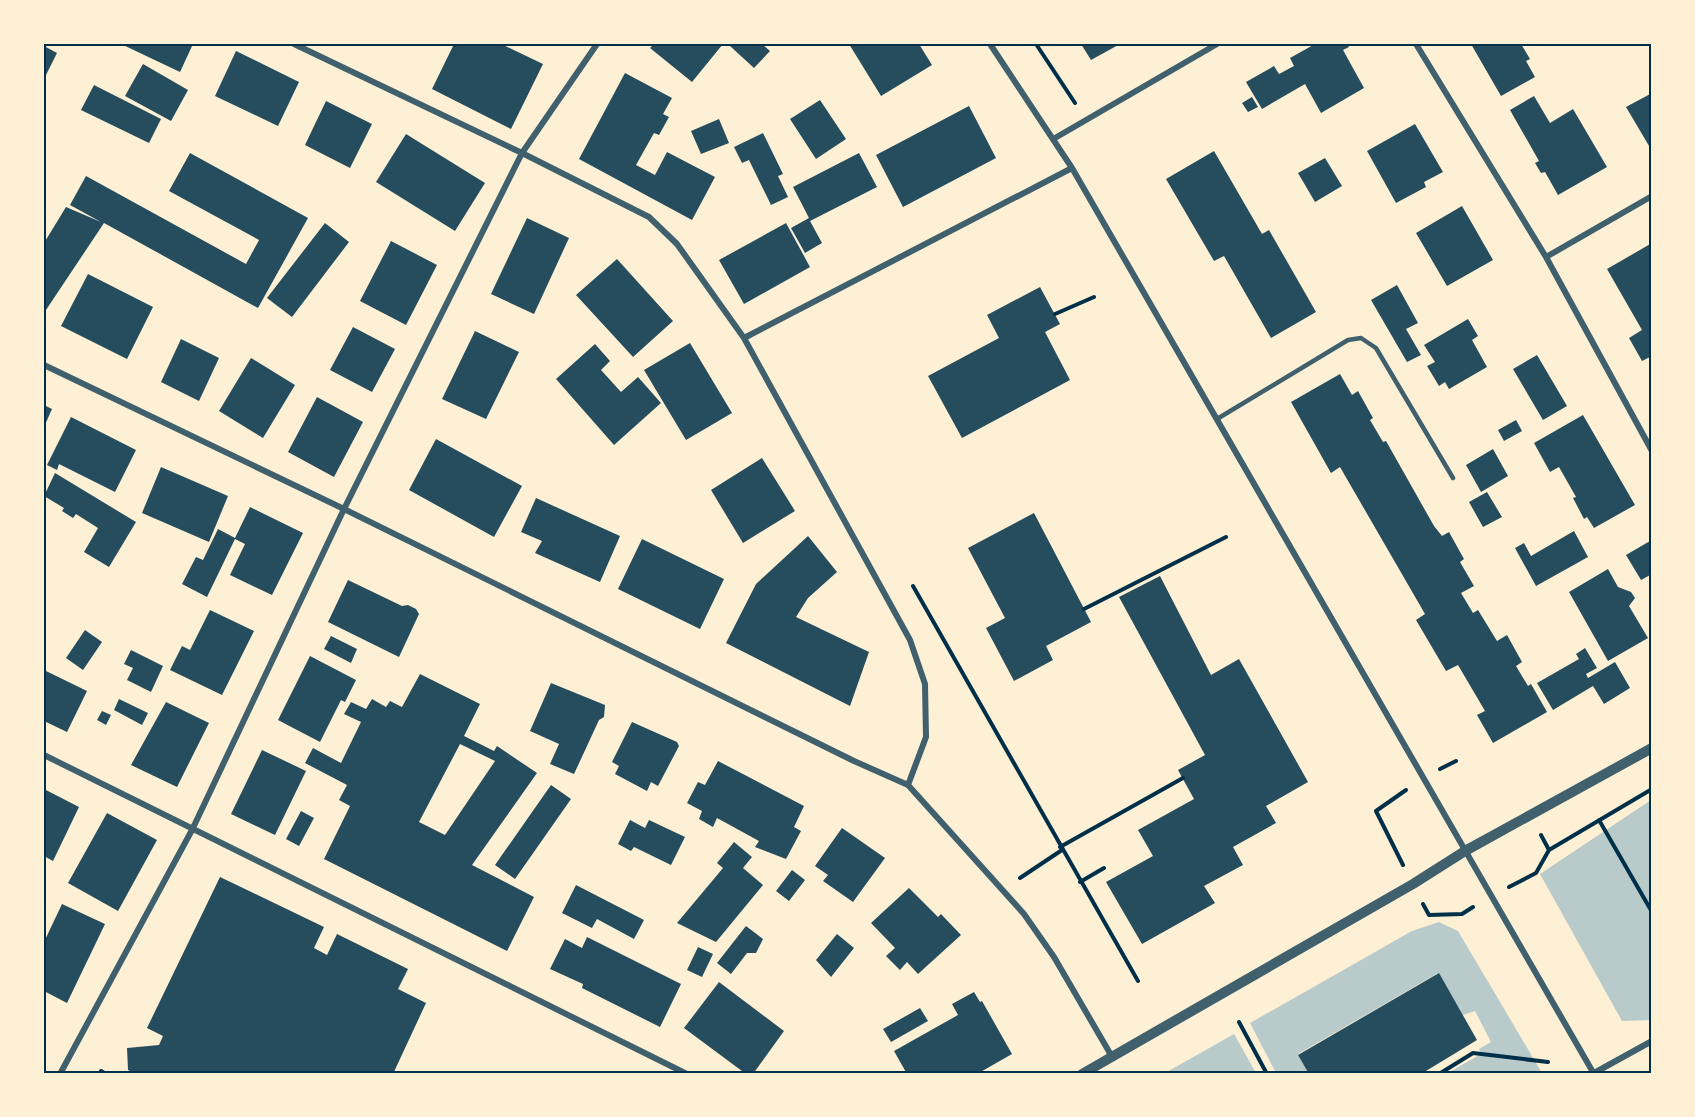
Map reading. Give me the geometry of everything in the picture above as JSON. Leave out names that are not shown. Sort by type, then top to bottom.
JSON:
[{"type":"street","points":[[294,44],[522,153],[648,217],[677,244],[744,338],[910,640],[925,684],[926,737],[908,785]]},
{"type":"street","points":[[60,1074],[192,830],[344,509],[522,153],[597,44]]},
{"type":"street","points":[[990,44],[1072,168],[1594,1073],[1652,1041]]},
{"type":"street","points":[[1054,138],[1217,44]]},
{"type":"street","points":[[1416,44],[1546,257],[1652,451]]},
{"type":"street","points":[[744,338],[1072,168]]},
{"type":"street","points":[[1546,257],[1652,196]]},
{"type":"street","points":[[44,365],[344,509],[844,756],[908,785],[1024,914],[1054,957],[1111,1056]]},
{"type":"street","points":[[1082,1074],[1413,884],[1465,851],[1652,748]]},
{"type":"street","points":[[44,756],[687,1074]]},
{"type":"lane","points":[[1217,419],[1348,340],[1361,338],[1376,348],[1453,478]]},
{"type":"path","points":[[1036,44],[1077,105]]},
{"type":"path","points":[[1054,314],[1094,297]]},
{"type":"path","points":[[1084,609],[1226,537]]},
{"type":"path","points":[[913,586],[1138,981]]},
{"type":"path","points":[[1003,890],[1061,849],[1183,778]]},
{"type":"path","points":[[1413,884],[1376,811],[1423,778]]},
{"type":"path","points":[[1429,915],[1461,914],[1536,873],[1549,850],[1652,789]]},
{"type":"path","points":[[1599,820],[1651,912]]},
{"type":"path","points":[[1080,882],[1104,868]]},
{"type":"path","points":[[1239,1022],[1266,1074]]},
{"type":"path","points":[[1438,1074],[1473,1053],[1548,1062]]},
{"type":"path","points":[[101,1071],[106,1074]]},
{"type":"shaded area","points":[[1651,800],[1651,1020],[1622,1021],[1540,874]]},
{"type":"shaded area","points":[[1439,922],[1458,931],[1542,1073],[1448,1073],[1481,1054],[1479,1049],[1491,1042],[1475,1011],[1463,1015],[1438,973],[1298,1054],[1309,1073],[1276,1073],[1250,1023],[1412,931]]},
{"type":"shaded area","points":[[1234,1034],[1256,1073],[1165,1073]]},
{"type":"building","points":[[121,44],[193,44],[180,72]]},
{"type":"building","points":[[454,44],[501,44],[543,64],[511,129],[432,89]]},
{"type":"building","points":[[654,44],[723,44],[692,82],[650,48]]},
{"type":"building","points":[[733,44],[762,44],[770,51],[754,68],[730,46]]},
{"type":"building","points":[[849,44],[919,44],[932,65],[881,96]]},
{"type":"building","points":[[1081,44],[1120,44],[1091,60]]},
{"type":"building","points":[[1315,44],[1347,44],[1349,47],[1343,50],[1364,88],[1321,113],[1305,84],[1262,109],[1246,82],[1274,66],[1279,74],[1294,66],[1290,58]]},
{"type":"building","points":[[1471,44],[1521,44],[1530,59],[1526,61],[1535,77],[1501,96]]},
{"type":"building","points":[[44,46],[57,53],[44,79]]},
{"type":"building","points":[[236,51],[299,82],[278,126],[215,96]]},
{"type":"building","points":[[143,64],[188,90],[171,121],[125,96]]},
{"type":"building","points":[[625,73],[672,98],[663,114],[669,117],[659,135],[654,133],[636,165],[655,175],[667,152],[715,177],[692,220],[579,159]]},
{"type":"building","points":[[94,85],[161,119],[149,143],[81,110]]},
{"type":"building","points":[[1652,93],[1652,151],[1626,107]]},
{"type":"building","points":[[1534,96],[1550,123],[1573,109],[1607,167],[1558,195],[1545,172],[1541,173],[1535,163],[1539,161],[1510,110]]},
{"type":"building","points":[[1252,97],[1258,107],[1248,112],[1242,103]]},
{"type":"building","points":[[820,100],[846,139],[816,159],[790,119]]},
{"type":"building","points":[[326,101],[372,124],[350,168],[305,145]]},
{"type":"building","points":[[969,106],[996,158],[903,207],[876,155]]},
{"type":"building","points":[[719,119],[729,143],[701,154],[691,131]]},
{"type":"building","points":[[1415,124],[1443,172],[1424,182],[1426,187],[1396,203],[1367,151]]},
{"type":"building","points":[[763,133],[783,174],[778,176],[788,197],[771,205],[749,160],[742,163],[734,147]]},
{"type":"building","points":[[406,134],[485,183],[455,231],[376,182]]},
{"type":"building","points":[[1214,151],[1262,234],[1269,230],[1316,312],[1271,338],[1224,256],[1214,261],[1166,179]]},
{"type":"building","points":[[190,153],[308,218],[258,308],[104,223],[44,313],[44,243],[66,207],[101,222],[70,205],[86,176],[246,264],[259,240],[169,191]]},
{"type":"building","points":[[859,153],[877,187],[810,221],[822,243],[805,253],[791,228],[809,218],[793,187]]},
{"type":"building","points":[[1325,158],[1342,186],[1315,202],[1298,173]]},
{"type":"building","points":[[1462,206],[1493,260],[1447,286],[1416,233]]},
{"type":"building","points":[[527,218],[569,238],[534,314],[491,294]]},
{"type":"building","points":[[325,223],[349,242],[292,317],[267,298]]},
{"type":"building","points":[[786,223],[810,267],[744,304],[719,260]]},
{"type":"building","points":[[391,241],[437,265],[406,325],[360,301]]},
{"type":"building","points":[[1652,243],[1652,356],[1642,361],[1629,338],[1642,330],[1607,269]]},
{"type":"building","points":[[617,259],[673,321],[633,357],[576,295]]},
{"type":"building","points":[[88,274],[153,307],[127,359],[61,326]]},
{"type":"building","points":[[1397,285],[1418,323],[1406,329],[1421,355],[1407,362],[1371,300]]},
{"type":"building","points":[[1040,287],[1060,324],[1045,332],[1070,380],[962,438],[928,376],[999,338],[987,315]]},
{"type":"building","points":[[1468,319],[1478,336],[1472,340],[1487,367],[1449,389],[1445,382],[1439,386],[1427,366],[1435,362],[1424,345]]},
{"type":"building","points":[[353,327],[395,349],[372,392],[330,370]]},
{"type":"building","points":[[475,331],[519,352],[486,419],[442,399]]},
{"type":"building","points":[[181,339],[219,358],[199,401],[161,382]]},
{"type":"building","points":[[690,343],[732,413],[686,440],[644,370]]},
{"type":"building","points":[[595,344],[610,361],[601,370],[621,392],[638,377],[661,403],[614,445],[556,379]]},
{"type":"building","points":[[1537,355],[1567,406],[1543,420],[1513,369]]},
{"type":"building","points":[[251,358],[295,385],[263,438],[219,411]]},
{"type":"building","points":[[1340,374],[1352,395],[1358,391],[1373,418],[1370,420],[1383,442],[1386,441],[1434,526],[1442,536],[1449,532],[1464,559],[1460,562],[1474,586],[1461,593],[1473,613],[1478,610],[1497,641],[1507,635],[1522,662],[1516,666],[1528,686],[1531,684],[1547,712],[1493,743],[1477,715],[1485,711],[1458,665],[1446,671],[1416,620],[1425,614],[1340,467],[1331,473],[1291,402]]},
{"type":"building","points":[[317,397],[363,422],[334,477],[288,452]]},
{"type":"building","points":[[44,405],[52,409],[44,427]]},
{"type":"building","points":[[1583,415],[1635,505],[1594,528],[1587,517],[1584,519],[1573,498],[1576,497],[1559,467],[1550,472],[1534,443]]},
{"type":"building","points":[[71,417],[136,450],[115,492],[59,464],[57,470],[47,465]]},
{"type":"building","points":[[1516,420],[1522,431],[1504,441],[1498,430]]},
{"type":"building","points":[[436,439],[522,486],[494,537],[409,490]]},
{"type":"building","points":[[1493,449],[1508,476],[1481,492],[1466,465]]},
{"type":"building","points":[[762,458],[795,511],[743,543],[711,490]]},
{"type":"building","points":[[161,467],[228,496],[209,542],[142,513]]},
{"type":"building","points":[[55,473],[136,522],[109,567],[84,552],[98,528],[76,514],[73,518],[62,511],[64,508],[44,496]]},
{"type":"building","points":[[1487,492],[1502,517],[1483,527],[1469,502]]},
{"type":"building","points":[[536,498],[620,536],[600,582],[535,553],[542,541],[521,532]]},
{"type":"building","points":[[250,507],[303,533],[272,595],[230,575],[245,544],[235,539],[207,597],[182,584],[196,557],[203,560],[218,529],[235,538]]},
{"type":"building","points":[[1034,513],[1091,622],[1046,646],[1053,660],[1014,681],[986,628],[1005,618],[968,548]]},
{"type":"building","points":[[1574,531],[1588,557],[1536,586],[1515,548],[1524,543],[1531,556]]},
{"type":"building","points":[[808,536],[837,572],[808,598],[796,617],[869,652],[850,706],[726,643],[756,584]]},
{"type":"building","points":[[642,539],[724,579],[700,629],[618,589]]},
{"type":"building","points":[[1650,541],[1652,574],[1641,580],[1626,555]]},
{"type":"building","points":[[1608,569],[1618,587],[1631,592],[1635,598],[1629,606],[1648,638],[1608,661],[1569,592]]},
{"type":"building","points":[[1160,576],[1211,675],[1239,659],[1308,782],[1266,806],[1276,823],[1233,847],[1243,865],[1204,886],[1215,903],[1142,944],[1106,882],[1153,856],[1138,830],[1194,799],[1178,770],[1205,755],[1119,597]]},
{"type":"building","points":[[348,580],[402,606],[408,605],[416,609],[419,614],[399,657],[328,622]]},
{"type":"building","points":[[210,610],[254,631],[222,695],[170,670],[182,646],[190,650]]},
{"type":"building","points":[[85,630],[102,642],[83,670],[66,658]]},
{"type":"building","points":[[331,636],[357,649],[351,663],[324,649]]},
{"type":"building","points":[[1585,648],[1597,668],[1586,674],[1588,678],[1615,662],[1630,688],[1604,704],[1593,686],[1553,710],[1537,683],[1579,659],[1576,654]]},
{"type":"building","points":[[131,650],[163,666],[151,692],[127,680],[133,668],[124,664]]},
{"type":"building","points":[[310,656],[356,680],[345,702],[341,700],[320,742],[278,720]]},
{"type":"building","points":[[44,670],[87,691],[67,732],[44,721]]},
{"type":"building","points":[[420,674],[480,704],[464,736],[494,751],[497,746],[537,773],[472,865],[534,897],[507,951],[324,859],[350,806],[339,800],[347,785],[305,763],[313,748],[341,763],[361,722],[344,714],[351,702],[366,709],[372,699],[386,707],[390,701],[402,707]],"holes":[[[460,744],[495,761],[445,835],[419,822]]]},
{"type":"building","points":[[551,683],[605,705],[604,717],[599,720],[574,774],[550,764],[559,744],[530,731]]},
{"type":"building","points":[[119,699],[148,713],[142,725],[114,710]]},
{"type":"building","points":[[166,702],[209,723],[177,787],[131,765]]},
{"type":"building","points":[[102,711],[111,715],[106,725],[97,720]]},
{"type":"building","points":[[632,722],[677,742],[679,746],[658,786],[651,782],[647,791],[615,774],[619,766],[612,762]]},
{"type":"building","points":[[262,750],[306,771],[275,835],[231,814]]},
{"type":"building","points":[[718,761],[804,806],[794,827],[801,831],[786,859],[755,847],[759,841],[717,818],[713,827],[699,819],[702,811],[687,803],[698,782],[705,785]]},
{"type":"building","points":[[551,785],[571,799],[515,879],[495,865]]},
{"type":"building","points":[[44,789],[79,807],[53,861],[44,856]]},
{"type":"building","points":[[301,811],[314,818],[299,846],[286,839]]},
{"type":"building","points":[[107,813],[157,840],[118,911],[68,883]]},
{"type":"building","points":[[630,820],[645,828],[649,820],[685,837],[671,865],[634,847],[631,851],[618,844]]},
{"type":"building","points":[[842,828],[885,858],[853,902],[823,881],[828,875],[815,866]]},
{"type":"building","points":[[734,842],[752,857],[743,868],[763,885],[716,942],[677,923],[723,868],[717,863]]},
{"type":"building","points":[[792,870],[805,880],[789,901],[776,891]]},
{"type":"building","points":[[220,877],[324,927],[314,948],[327,955],[337,934],[408,969],[398,989],[426,1003],[393,1074],[136,1074],[128,1070],[127,1048],[159,1045],[163,1036],[147,1028]]},
{"type":"building","points":[[576,885],[644,920],[634,939],[597,919],[592,928],[562,913]]},
{"type":"building","points":[[909,888],[938,917],[941,914],[961,935],[918,974],[907,962],[900,970],[886,956],[895,948],[871,923]]},
{"type":"building","points":[[62,904],[105,924],[67,1003],[44,991],[44,942]]},
{"type":"building","points":[[746,926],[763,939],[756,953],[747,953],[731,974],[717,963]]},
{"type":"building","points":[[837,934],[854,948],[831,977],[816,960]]},
{"type":"building","points":[[587,937],[681,984],[660,1027],[582,988],[583,984],[550,969],[565,939],[582,948]]},
{"type":"building","points":[[698,947],[713,954],[702,977],[687,970]]},
{"type":"building","points":[[1439,973],[1477,1040],[1421,1074],[1309,1074],[1298,1055]]},
{"type":"building","points":[[719,982],[784,1031],[753,1074],[746,1074],[684,1028]]},
{"type":"building","points":[[974,992],[980,1002],[982,1001],[1012,1054],[977,1074],[907,1074],[894,1051],[958,1015],[952,1004]]},
{"type":"building","points":[[920,1008],[928,1021],[891,1042],[883,1029]]}]
